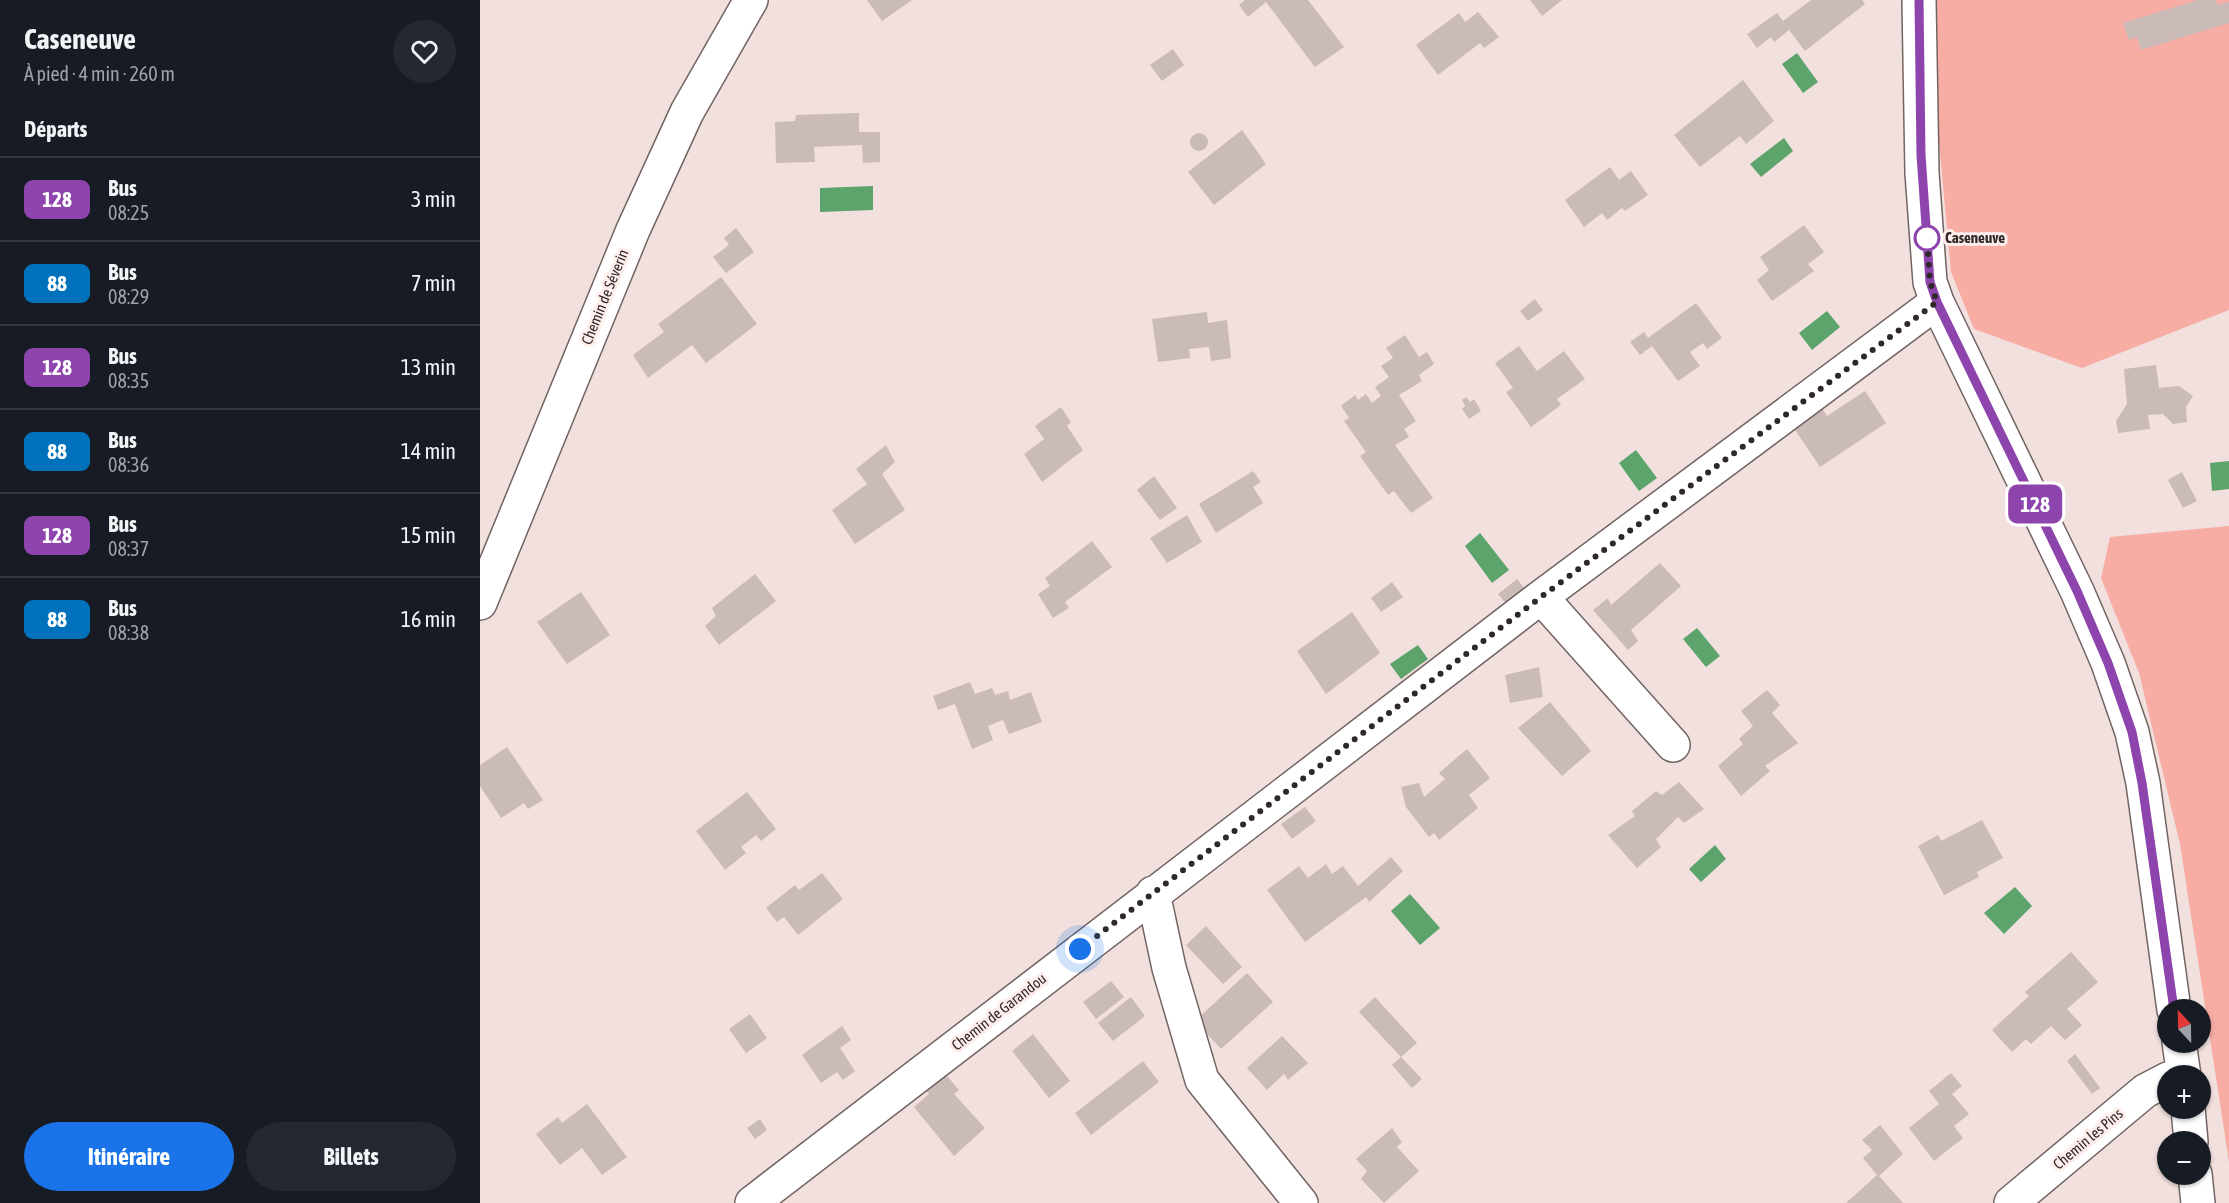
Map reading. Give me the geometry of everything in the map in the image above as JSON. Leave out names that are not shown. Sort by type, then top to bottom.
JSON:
[{"type":"street","name":"Chemin de Séverin","points":[[480,603],[638,219],[687,112],[751,0]]},
{"type":"street","points":[[1919,0],[1922,173],[1930,282],[1937,302],[2077,591],[2108,663],[2129,722],[2142,783],[2172,999]]},
{"type":"street","name":"Chemin de Garandou","points":[[752,1203],[1541,597],[1937,302]]},
{"type":"street","points":[[1541,597],[1672,745]]},
{"type":"street","points":[[1153,893],[1169,968],[1202,1080],[1301,1203]]},
{"type":"street","name":"Chemin les Pins","points":[[2012,1203],[2157,1082]]},
{"type":"street","points":[[2196,1185],[2198,1203]]},
{"type":"shaded area","points":[[1934,0],[2229,0],[2229,310],[2082,368],[1974,329],[1951,272],[1936,110]]},
{"type":"shaded area","points":[[1797,53],[1818,82],[1803,93],[1782,64]]},
{"type":"shaded area","points":[[1784,138],[1793,151],[1761,177],[1750,164]]},
{"type":"shaded area","points":[[873,186],[873,210],[820,212],[820,188]]},
{"type":"shaded area","points":[[1827,311],[1840,327],[1812,350],[1799,333]]},
{"type":"shaded area","points":[[1636,450],[1657,478],[1639,491],[1619,463]]},
{"type":"shaded area","points":[[2229,461],[2229,489],[2212,491],[2210,463]]},
{"type":"shaded area","points":[[2229,526],[2229,1162],[2211,1045],[2211,999],[2204,999],[2180,844],[2139,673],[2101,578],[2110,537]]},
{"type":"shaded area","points":[[1480,533],[1509,570],[1492,583],[1465,546]]},
{"type":"shaded area","points":[[1697,628],[1720,656],[1706,667],[1683,639]]},
{"type":"shaded area","points":[[1418,645],[1428,659],[1401,679],[1390,664]]},
{"type":"shaded area","points":[[1715,845],[1726,859],[1701,882],[1689,869]]},
{"type":"shaded area","points":[[2015,887],[2032,906],[2004,934],[1984,913]]},
{"type":"shaded area","points":[[1410,894],[1440,928],[1420,945],[1391,911]]},
{"type":"building","points":[[867,0],[912,0],[882,21]]},
{"type":"building","points":[[1245,0],[1308,0],[1344,47],[1315,67],[1266,2],[1248,17],[1239,5]]},
{"type":"building","points":[[1530,0],[1562,0],[1542,16]]},
{"type":"building","points":[[1811,0],[1862,0],[1865,4],[1805,51],[1789,30],[1774,42],[1771,37],[1757,48],[1747,34],[1777,13],[1783,21]]},
{"type":"building","points":[[2198,0],[2216,0],[2218,5],[2229,2],[2229,23],[2141,50],[2137,37],[2129,40],[2123,23]]},
{"type":"building","points":[[1478,12],[1499,37],[1484,48],[1480,43],[1438,75],[1416,45],[1459,13],[1465,22]]},
{"type":"building","points":[[1173,49],[1184,65],[1162,81],[1150,65]]},
{"type":"building","points":[[1743,80],[1774,121],[1746,144],[1740,136],[1700,167],[1674,135]]},
{"type":"building","points":[[859,113],[859,132],[880,132],[880,162],[863,163],[862,145],[814,147],[815,162],[776,163],[775,122],[795,121],[796,115]]},
{"type":"building","points":[[1242,130],[1266,164],[1214,205],[1188,172]]},
{"type":"building","points":[[1199,133],[1205,136],[1208,142],[1205,148],[1199,151],[1193,148],[1190,142],[1193,136]]},
{"type":"building","points":[[1610,167],[1619,180],[1631,171],[1648,195],[1625,211],[1622,208],[1607,220],[1602,213],[1584,227],[1565,200]]},
{"type":"building","points":[[1804,225],[1824,252],[1808,264],[1814,271],[1772,301],[1757,280],[1769,270],[1760,257]]},
{"type":"building","points":[[736,228],[754,252],[726,273],[713,257],[729,245],[724,238]]},
{"type":"building","points":[[721,277],[757,324],[706,363],[692,345],[648,378],[633,355],[664,332],[658,324]]},
{"type":"building","points":[[1535,299],[1543,310],[1528,321],[1520,311]]},
{"type":"building","points":[[1696,303],[1722,338],[1707,349],[1703,343],[1690,352],[1700,366],[1678,381],[1652,346],[1640,355],[1630,342],[1644,332],[1648,338]]},
{"type":"building","points":[[1207,312],[1208,323],[1227,320],[1231,358],[1211,361],[1209,347],[1189,349],[1190,358],[1158,362],[1152,319]]},
{"type":"building","points":[[1405,335],[1419,357],[1427,352],[1434,364],[1419,375],[1422,381],[1399,395],[1416,421],[1404,429],[1409,437],[1395,445],[1433,498],[1411,513],[1394,491],[1388,495],[1360,456],[1366,452],[1344,421],[1349,418],[1341,406],[1355,395],[1358,400],[1366,394],[1372,403],[1381,396],[1375,387],[1389,377],[1381,366],[1393,358],[1386,348]]},
{"type":"building","points":[[1519,346],[1537,371],[1564,351],[1585,379],[1557,399],[1561,405],[1531,427],[1506,392],[1513,388],[1495,363]]},
{"type":"building","points":[[2156,365],[2159,388],[2179,386],[2193,396],[2186,407],[2187,422],[2173,424],[2163,414],[2148,415],[2150,429],[2118,433],[2116,421],[2127,404],[2124,369]]},
{"type":"building","points":[[1865,391],[1886,423],[1820,467],[1789,421],[1818,402],[1827,416]]},
{"type":"building","points":[[1466,397],[1470,402],[1474,399],[1481,411],[1469,419],[1462,409],[1465,406],[1462,400]]},
{"type":"building","points":[[1061,407],[1071,422],[1067,426],[1083,450],[1042,482],[1024,454],[1044,439],[1035,426]]},
{"type":"building","points":[[886,445],[895,462],[882,474],[905,510],[855,544],[832,510],[867,484],[856,469]]},
{"type":"building","points":[[1253,471],[1261,482],[1253,487],[1263,503],[1216,533],[1199,504]]},
{"type":"building","points":[[2182,472],[2197,501],[2183,508],[2168,480]]},
{"type":"building","points":[[1154,476],[1177,508],[1160,520],[1137,490]]},
{"type":"building","points":[[1187,515],[1202,542],[1167,563],[1150,538]]},
{"type":"building","points":[[1092,541],[1112,567],[1065,602],[1069,608],[1053,618],[1038,594],[1050,586],[1045,578]]},
{"type":"building","points":[[1660,563],[1681,586],[1631,630],[1638,641],[1628,650],[1593,610],[1608,598],[1611,605]]},
{"type":"building","points":[[755,574],[776,601],[719,645],[705,626],[716,616],[712,608]]},
{"type":"building","points":[[1517,579],[1526,590],[1507,605],[1498,594]]},
{"type":"building","points":[[1392,582],[1403,597],[1381,612],[1371,598]]},
{"type":"building","points":[[581,592],[610,635],[567,664],[537,622]]},
{"type":"building","points":[[1352,612],[1380,653],[1326,694],[1297,651]]},
{"type":"building","points":[[1539,667],[1543,697],[1510,703],[1505,675]]},
{"type":"building","points":[[970,682],[975,694],[992,688],[995,695],[1008,691],[1010,700],[1031,692],[1042,722],[1009,734],[1003,720],[988,726],[993,740],[972,749],[955,704],[938,710],[933,696]]},
{"type":"building","points":[[1767,690],[1780,705],[1772,713],[1798,743],[1765,766],[1770,771],[1741,796],[1718,766],[1743,744],[1739,739],[1753,726],[1741,711]]},
{"type":"building","points":[[1550,702],[1591,751],[1562,776],[1518,728]]},
{"type":"building","points":[[507,747],[543,800],[528,809],[524,803],[501,818],[480,786],[480,765]]},
{"type":"building","points":[[1467,749],[1490,778],[1469,795],[1478,808],[1439,840],[1434,833],[1429,837],[1406,807],[1401,787],[1419,783],[1424,797],[1445,779],[1439,773]]},
{"type":"building","points":[[1679,782],[1704,809],[1684,823],[1678,817],[1656,839],[1661,847],[1637,868],[1608,835],[1635,816],[1632,811],[1656,791],[1662,795]]},
{"type":"building","points":[[747,792],[776,829],[761,841],[756,835],[741,847],[746,853],[725,870],[696,831]]},
{"type":"building","points":[[1305,807],[1316,821],[1292,839],[1281,824]]},
{"type":"building","points":[[1982,820],[2003,858],[1977,872],[1979,877],[1944,895],[1918,846],[1938,835],[1941,841]]},
{"type":"building","points":[[1391,857],[1403,871],[1369,902],[1366,897],[1305,942],[1267,890],[1299,866],[1308,878],[1326,864],[1332,874],[1343,866],[1358,886]]},
{"type":"building","points":[[822,873],[843,899],[798,935],[784,917],[777,922],[766,908],[795,885],[799,890]]},
{"type":"building","points":[[1206,926],[1242,967],[1223,984],[1186,945]]},
{"type":"building","points":[[2071,952],[2098,982],[2067,1009],[2082,1025],[2065,1040],[2051,1026],[2031,1044],[2026,1039],[2012,1052],[1992,1030],[2029,996],[2025,992]]},
{"type":"building","points":[[1247,973],[1273,1002],[1221,1049],[1195,1021]]},
{"type":"building","points":[[1111,981],[1124,997],[1096,1019],[1083,1002]]},
{"type":"building","points":[[1131,997],[1145,1016],[1113,1041],[1098,1023]]},
{"type":"building","points":[[1375,997],[1417,1043],[1401,1057],[1359,1012]]},
{"type":"building","points":[[750,1014],[767,1038],[746,1053],[729,1029]]},
{"type":"building","points":[[842,1026],[851,1040],[840,1048],[855,1071],[843,1080],[837,1072],[821,1083],[802,1055]]},
{"type":"building","points":[[1033,1034],[1070,1081],[1049,1098],[1012,1051]]},
{"type":"building","points":[[1282,1036],[1308,1063],[1288,1080],[1284,1074],[1267,1090],[1247,1068]]},
{"type":"building","points":[[2075,1054],[2100,1088],[2092,1094],[2067,1061]]},
{"type":"building","points":[[1401,1057],[1422,1079],[1412,1088],[1392,1065]]},
{"type":"building","points":[[1143,1061],[1159,1082],[1091,1135],[1075,1113]]},
{"type":"building","points":[[937,1064],[959,1090],[954,1094],[985,1128],[954,1156],[914,1107],[929,1094],[916,1079]]},
{"type":"building","points":[[1951,1073],[1962,1086],[1952,1094],[1969,1114],[1954,1126],[1963,1138],[1934,1161],[1909,1128],[1939,1104],[1929,1091]]},
{"type":"building","points":[[587,1104],[627,1157],[602,1175],[582,1148],[560,1165],[536,1134],[558,1117],[562,1123]]},
{"type":"building","points":[[760,1119],[767,1130],[755,1139],[747,1128]]},
{"type":"building","points":[[1880,1125],[1903,1154],[1879,1176],[1903,1203],[1846,1203],[1877,1175],[1863,1158],[1872,1150],[1862,1140]]},
{"type":"building","points":[[1392,1128],[1402,1142],[1397,1147],[1419,1171],[1384,1203],[1361,1179],[1367,1171],[1356,1159]]},
{"type":"bus line","name":"128","points":[[1919,0],[1921,155],[1930,282],[1937,302],[2077,591],[2108,663],[2132,732],[2142,783],[2172,999]]},
{"type":"place","name":"Caseneuve","points":[[1927,238]]},
{"type":"route","points":[[1080,949],[1541,597],[1937,302],[1930,282],[1927,238]]}]
